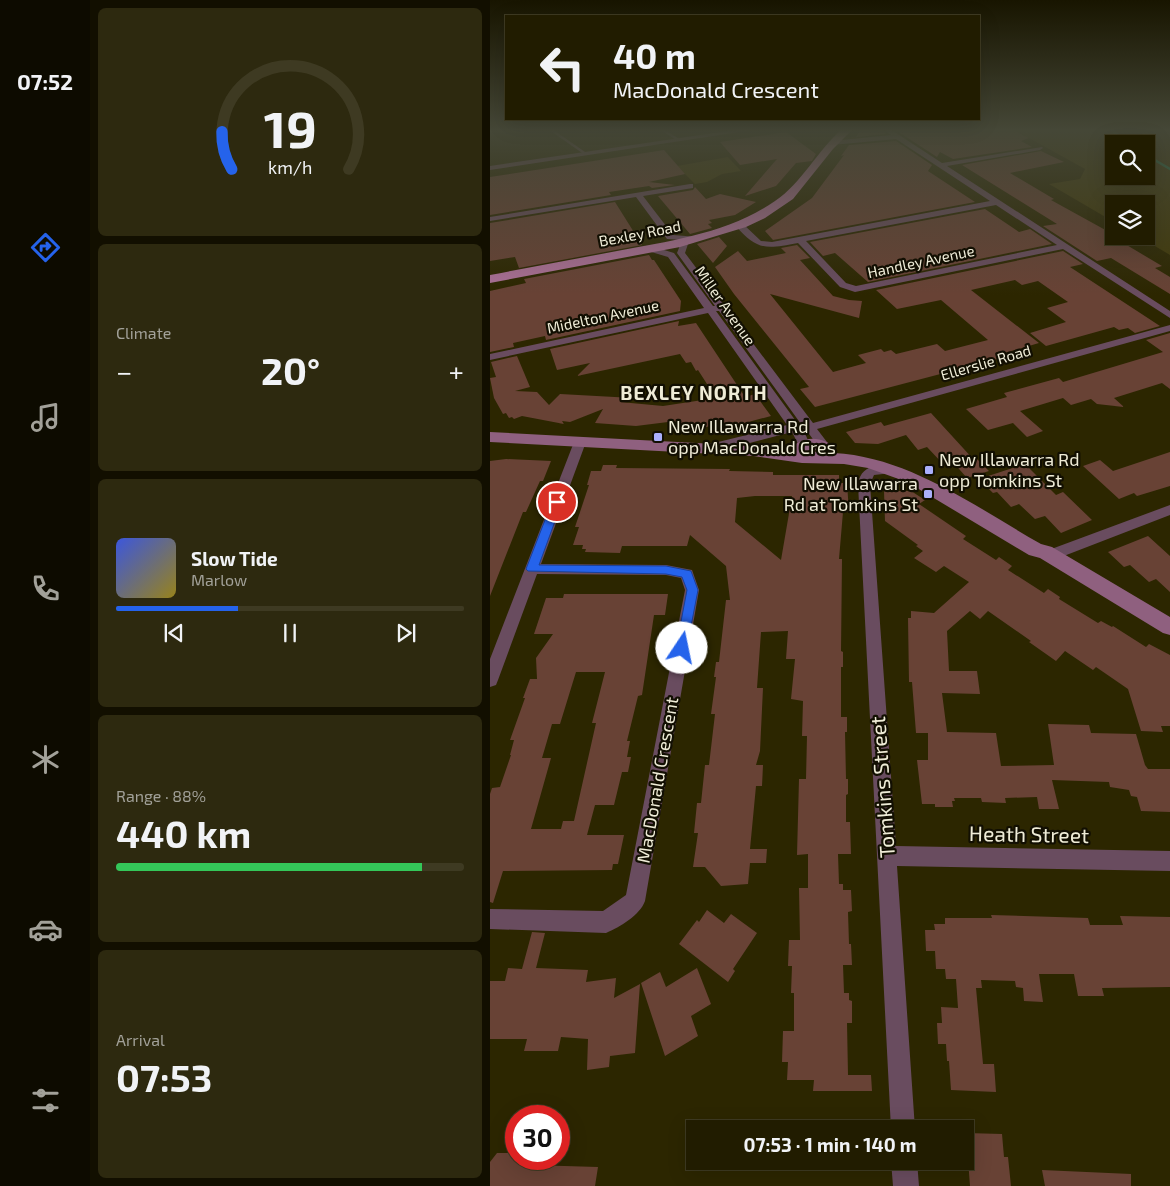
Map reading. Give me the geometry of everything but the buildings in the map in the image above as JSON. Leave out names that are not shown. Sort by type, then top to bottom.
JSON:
[{"type":"main road","name":"Bexley Road","points":[[490,279],[691,240],[739,225],[766,212],[790,195],[799,184]]},
{"type":"main road","points":[[492,436],[738,450],[864,452],[900,463],[1041,546],[1048,553],[1170,627]]},
{"type":"main road","points":[[813,450],[894,469],[913,478],[1036,550],[1048,553]]},
{"type":"street","points":[[970,184],[1170,315]]},
{"type":"street","points":[[490,219],[690,186]]},
{"type":"street","points":[[634,196],[660,238],[659,243],[651,249]]},
{"type":"street","name":"Miller Avenue","points":[[634,196],[670,237],[691,240]]},
{"type":"street","points":[[739,225],[758,243],[764,245],[800,240],[998,202]]},
{"type":"street","name":"Miller Avenue","points":[[691,240],[681,249],[681,253],[810,427],[813,450]]},
{"type":"street","name":"Handley Avenue","points":[[800,240],[843,285],[855,289],[1066,246]]},
{"type":"street","name":"Miller Avenue","points":[[651,249],[671,255],[709,310],[813,450]]},
{"type":"street","name":"Midelton Avenue","points":[[490,357],[722,307]]},
{"type":"street","name":"Ellerslie Road","points":[[794,426],[810,427],[1170,328]]},
{"type":"street","points":[[708,448],[741,442],[794,426]]},
{"type":"street","points":[[490,680],[580,442]]},
{"type":"street","name":"Tomkins Street","points":[[894,469],[871,470],[866,474],[864,484],[903,1120]]},
{"type":"street","points":[[1048,553],[1170,510]]},
{"type":"street","name":"MacDonald Crescent","points":[[490,919],[606,922],[635,901],[692,590],[687,574],[666,570],[532,569]]},
{"type":"street","name":"Heath Street","points":[[888,856],[1170,861]]},
{"type":"street","points":[[905,1170],[906,1186]]},
{"type":"shaded area","points":[[1050,184],[1170,184],[1170,255],[1153,245],[1155,245],[1155,195],[1105,195],[1105,217]]},
{"type":"place","name":"New Illawarra Rd opp MacDonald Cres","points":[[658,437]]},
{"type":"place","name":"New Illawarra Rd opp Tomkins St","points":[[929,470]]},
{"type":"place","name":"New Illawarra Rd at Tomkins St","points":[[928,494]]},
{"type":"district","name":"BEXLEY NORTH","points":[[694,393]]},
{"type":"route","points":[[557,502],[532,569],[666,570],[687,574],[692,590],[682,648]]}]
